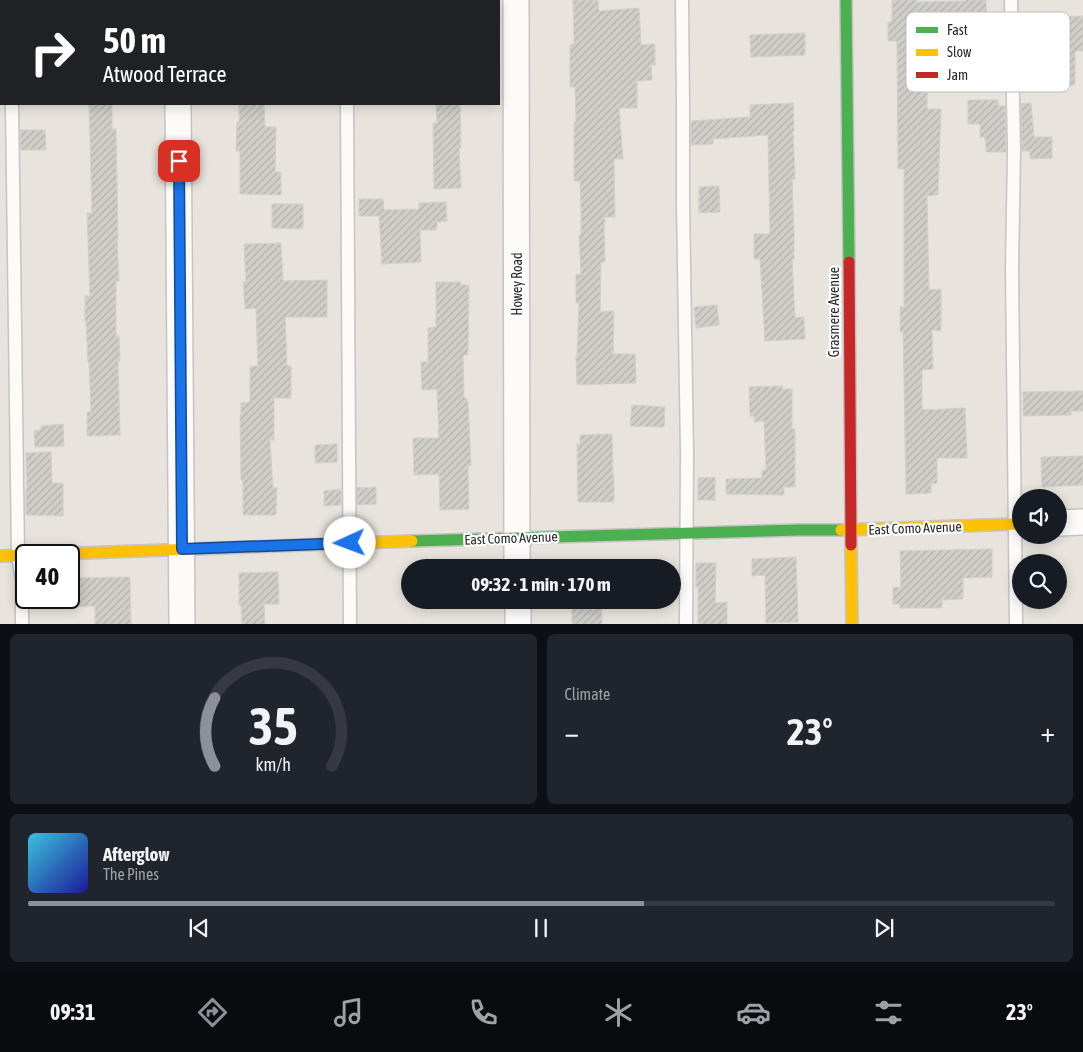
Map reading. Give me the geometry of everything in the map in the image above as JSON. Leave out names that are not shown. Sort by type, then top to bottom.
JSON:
[{"type":"street","name":"Howey Road","points":[[516,0],[517,559]]},
{"type":"street","name":"Grasmere Avenue","points":[[846,0],[852,624]]},
{"type":"street","points":[[178,105],[182,624]]},
{"type":"street","points":[[1067,523],[1083,522]]},
{"type":"street","name":"East Como Avenue","points":[[80,553],[1012,524]]},
{"type":"street","name":"East Como Avenue","points":[[0,556],[15,555]]},
{"type":"street","points":[[518,609],[518,624]]},
{"type":"lane","points":[[682,0],[687,452],[686,624]]},
{"type":"lane","points":[[1013,92],[1012,270],[1017,489]]},
{"type":"lane","points":[[12,105],[18,544]]},
{"type":"lane","points":[[347,105],[350,624]]},
{"type":"lane","points":[[1016,624],[1018,544]]},
{"type":"lane","points":[[22,609],[22,624]]},
{"type":"building","points":[[573,0],[598,0],[599,11],[639,8],[641,45],[655,44],[655,65],[651,65],[652,80],[637,81],[637,108],[619,108],[623,159],[614,159],[615,217],[605,217],[605,262],[601,262],[600,312],[614,311],[613,354],[635,354],[636,383],[577,385],[576,356],[579,303],[576,303],[576,274],[581,275],[579,235],[581,235],[581,206],[580,181],[574,181],[575,87],[570,87],[570,45],[574,44]]},
{"type":"building","points":[[892,0],[917,0],[917,2],[986,0],[987,12],[906,12],[906,92],[927,92],[927,109],[941,109],[938,195],[927,196],[929,290],[941,289],[941,331],[932,330],[933,369],[922,370],[922,410],[965,408],[967,458],[937,458],[937,483],[931,484],[931,493],[906,494],[903,332],[900,332],[900,307],[904,307],[904,169],[898,169],[897,41],[888,41],[888,22],[892,22]]},
{"type":"building","points":[[1070,16],[1083,16],[1083,51],[1075,51],[1075,85],[1070,85]]},
{"type":"building","points":[[805,33],[805,55],[751,57],[750,35]]},
{"type":"building","points":[[968,100],[998,100],[998,106],[1005,106],[1006,152],[986,152],[985,137],[980,137],[980,124],[968,124]]},
{"type":"building","points":[[793,103],[795,179],[792,179],[794,259],[792,259],[795,318],[804,317],[805,339],[765,341],[760,259],[754,259],[754,234],[770,234],[768,135],[713,139],[713,144],[691,145],[691,121],[750,117],[750,105]]},
{"type":"building","points":[[1031,103],[1034,137],[1052,137],[1052,158],[1030,159],[1030,151],[1022,151],[1021,104]]},
{"type":"building","points":[[89,105],[112,105],[112,129],[116,129],[119,281],[116,281],[116,336],[119,336],[120,435],[87,436],[87,412],[91,412],[85,296],[90,296],[87,213],[92,213]]},
{"type":"building","points":[[239,105],[264,105],[265,127],[276,127],[275,172],[281,172],[281,195],[240,194],[240,151],[236,151],[237,122],[239,122]]},
{"type":"building","points":[[436,105],[460,105],[461,148],[459,148],[461,188],[434,189],[433,123],[437,123]]},
{"type":"building","points":[[20,130],[45,130],[46,150],[21,150]]},
{"type":"building","points":[[719,186],[720,212],[699,213],[699,187]]},
{"type":"building","points":[[359,199],[383,199],[384,210],[419,209],[419,203],[446,202],[447,221],[437,222],[437,230],[420,230],[421,262],[382,264],[379,216],[359,216]]},
{"type":"building","points":[[272,204],[303,204],[303,229],[272,228]]},
{"type":"building","points":[[281,243],[283,281],[327,280],[327,317],[285,317],[287,366],[291,366],[291,398],[274,398],[274,440],[270,440],[273,488],[277,488],[276,515],[243,515],[241,403],[250,402],[250,366],[258,366],[256,308],[245,309],[243,282],[246,282],[244,244]]},
{"type":"building","points":[[436,282],[461,282],[460,285],[469,285],[468,355],[463,355],[464,398],[467,398],[468,401],[471,466],[468,466],[469,509],[440,510],[439,474],[414,475],[413,438],[439,438],[437,389],[422,390],[421,362],[428,362],[428,328],[436,327]]},
{"type":"building","points":[[717,305],[719,325],[696,328],[694,307]]},
{"type":"building","points":[[783,386],[782,389],[792,389],[792,429],[795,429],[795,487],[784,487],[784,495],[726,494],[726,479],[762,478],[762,470],[766,470],[764,421],[754,422],[754,416],[750,416],[749,387]]},
{"type":"building","points":[[1083,391],[1083,411],[1071,411],[1071,415],[1023,416],[1023,392]]},
{"type":"building","points":[[632,405],[665,407],[664,427],[630,426]]},
{"type":"building","points":[[63,424],[64,446],[35,447],[34,431],[41,430],[41,426]]},
{"type":"building","points":[[612,434],[614,502],[578,502],[577,444],[580,444],[580,435]]},
{"type":"building","points":[[337,444],[337,462],[315,463],[315,445]]},
{"type":"building","points":[[51,452],[52,483],[63,483],[63,516],[26,515],[26,453]]},
{"type":"building","points":[[1083,456],[1083,485],[1042,487],[1041,457]]},
{"type":"building","points":[[715,477],[715,500],[698,500],[698,478]]},
{"type":"building","points":[[376,487],[376,504],[357,505],[357,488]]},
{"type":"building","points":[[341,489],[341,505],[324,506],[324,491]]},
{"type":"building","points":[[992,549],[992,577],[963,578],[963,599],[942,600],[942,608],[900,608],[900,604],[893,604],[893,587],[900,588],[901,584],[900,551]]},
{"type":"building","points":[[796,557],[798,622],[766,623],[765,575],[752,576],[752,559]]},
{"type":"building","points":[[696,563],[716,563],[715,603],[727,602],[727,624],[698,624],[698,587],[696,587]]},
{"type":"building","points":[[278,572],[279,604],[264,604],[265,624],[242,624],[241,605],[239,605],[239,573]]},
{"type":"building","points":[[130,577],[131,624],[95,624],[95,606],[80,607],[80,578]]},
{"type":"building","points":[[572,609],[601,609],[602,624],[572,624]]},
{"type":"traffic: fast","points":[[846,0],[849,262]]},
{"type":"traffic: fast","points":[[412,541],[841,530]]},
{"type":"traffic: slow","points":[[841,530],[1012,524]]},
{"type":"traffic: slow","points":[[0,556],[412,541]]},
{"type":"traffic: slow","points":[[851,545],[852,624]]},
{"type":"traffic: jam","points":[[849,262],[851,545]]},
{"type":"route","points":[[179,161],[182,549],[350,543]]}]
